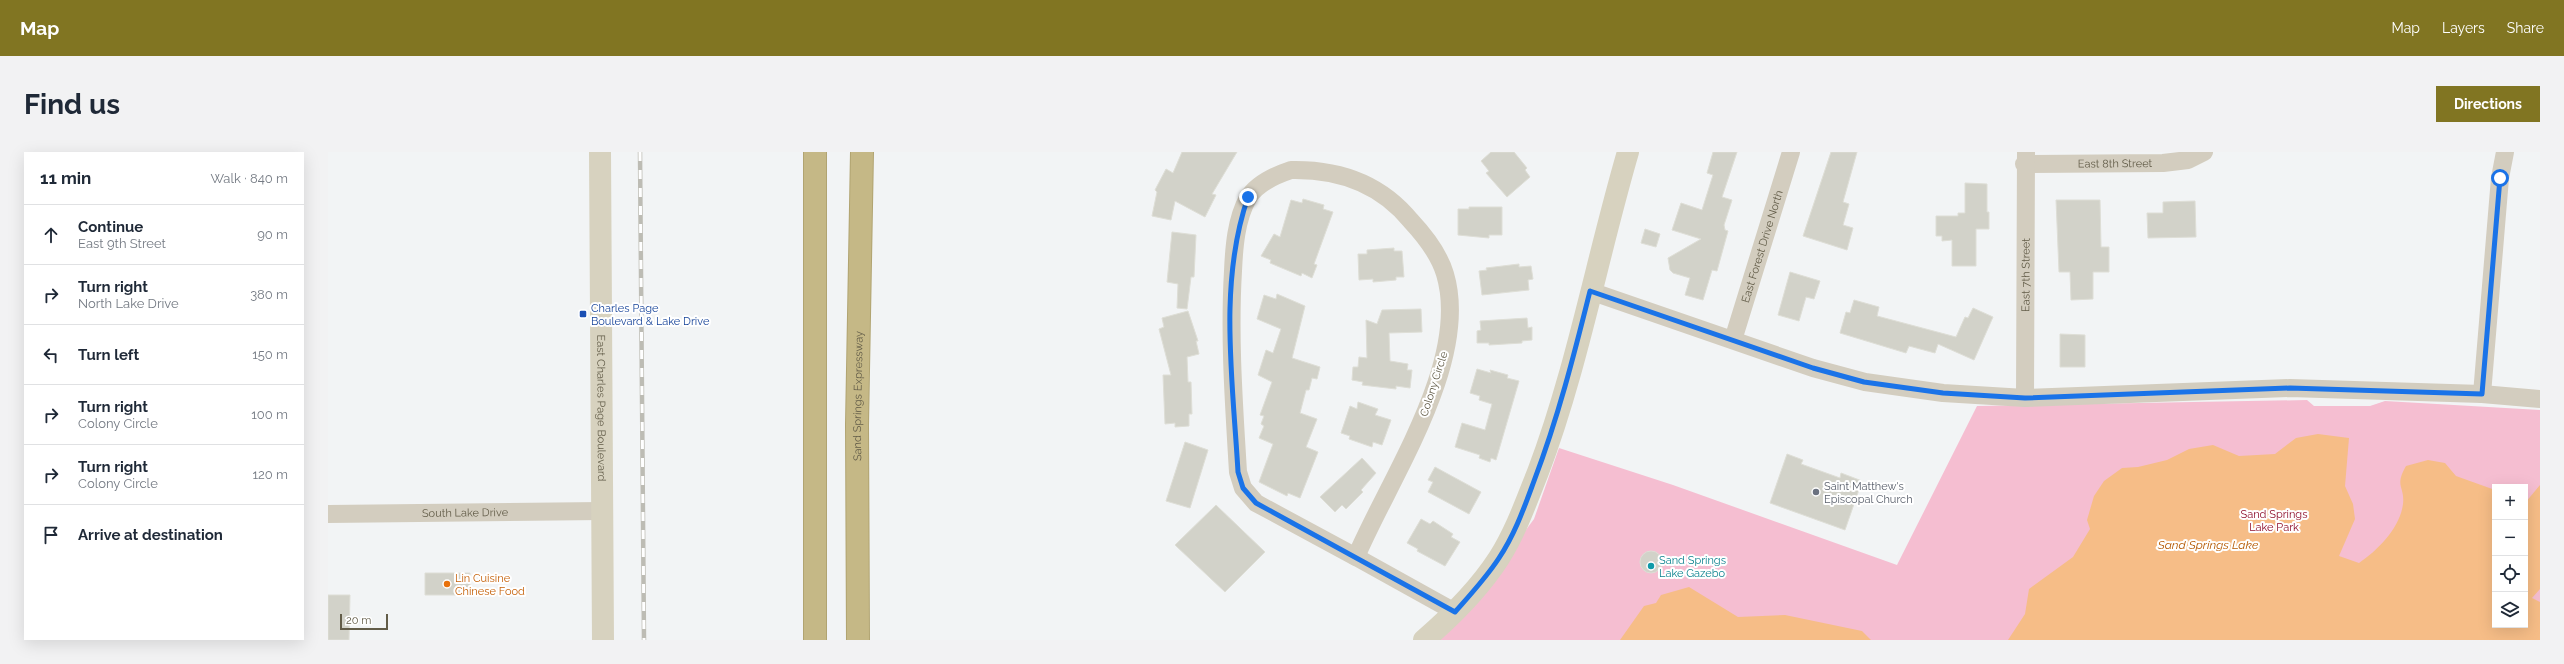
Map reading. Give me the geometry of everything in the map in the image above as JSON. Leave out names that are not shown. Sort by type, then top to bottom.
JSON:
[{"type":"highway","points":[[815,640],[816,152]]},
{"type":"highway","name":"Sand Springs Expressway","points":[[858,640],[858,425],[862,152]]},
{"type":"street","name":"East Charles Page Boulevard","points":[[600,152],[603,640]]},
{"type":"street","points":[[1424,640],[1455,612],[1478,587],[1499,558],[1517,526],[1548,444],[1565,391],[1590,291],[1628,152]]},
{"type":"street","name":"East Forest Drive North","points":[[1733,340],[1791,152]]},
{"type":"street","name":"East 8th Street","points":[[2025,158],[2163,163],[2188,160],[2204,152]]},
{"type":"street","points":[[2482,394],[2500,178],[2505,152]]},
{"type":"street","name":"East 7th Street","points":[[2025,158],[2025,398]]},
{"type":"street","name":"Colony Circle","points":[[1356,557],[1415,439],[1433,394],[1444,359],[1448,332],[1449,305],[1445,274],[1427,238],[1388,196],[1368,184],[1337,175],[1309,170],[1291,170],[1270,178],[1248,197],[1238,227],[1234,253],[1230,329],[1238,472],[1243,488],[1256,503],[1455,612]]},
{"type":"street","points":[[1590,291],[1813,368],[1864,382],[1943,393],[2025,398],[2290,388],[2482,394],[2540,399]]},
{"type":"street","name":"South Lake Drive","points":[[328,514],[602,511]]},
{"type":"green space","name":"Sand Springs Lake Park","points":[[2307,400],[2314,406],[2370,406],[2385,401],[2540,410],[2540,640],[1439,640],[1456,624],[1534,519],[1559,448],[1673,485],[1897,565],[1977,406]]},
{"type":"water","name":"Sand Springs Lake","points":[[2318,434],[2349,438],[2345,486],[2353,504],[2355,519],[2339,556],[2359,563],[2387,538],[2398,522],[2403,504],[2400,483],[2406,466],[2428,460],[2445,463],[2456,476],[2492,489],[2492,628],[2528,628],[2528,499],[2540,485],[2540,589],[2532,598],[2540,602],[2540,640],[2008,640],[2025,614],[2029,589],[2073,557],[2090,529],[2087,520],[2094,496],[2104,481],[2122,468],[2138,467],[2167,460],[2189,449],[2213,445],[2239,456],[2275,454],[2296,438]]},
{"type":"water","points":[[1689,587],[1738,617],[1785,615],[1862,631],[1871,640],[1620,640],[1644,606],[1656,603],[1661,595]]},
{"type":"building","points":[[1182,152],[1237,152],[1212,194],[1216,195],[1205,217],[1175,201],[1171,220],[1152,216],[1157,192],[1155,190],[1166,169],[1173,173]]},
{"type":"building","points":[[1491,152],[1514,152],[1527,168],[1525,170],[1530,177],[1507,197],[1486,173],[1489,171],[1481,161]]},
{"type":"building","points":[[1713,152],[1737,152],[1722,197],[1732,200],[1724,225],[1725,230],[1728,231],[1717,271],[1712,270],[1703,300],[1685,295],[1690,278],[1673,273],[1670,270],[1668,258],[1701,239],[1672,230],[1681,203],[1702,210],[1713,175],[1707,173]]},
{"type":"building","points":[[1831,152],[1857,152],[1843,202],[1849,204],[1843,225],[1853,228],[1847,250],[1803,236]]},
{"type":"building","points":[[1965,183],[1987,184],[1987,212],[1989,212],[1989,229],[1976,229],[1976,266],[1952,266],[1952,240],[1942,241],[1942,236],[1936,236],[1936,216],[1958,216],[1958,213],[1965,213]]},
{"type":"building","points":[[1303,199],[1324,205],[1323,209],[1333,212],[1314,264],[1317,265],[1312,278],[1302,273],[1301,276],[1270,263],[1271,260],[1261,256],[1274,234],[1280,237],[1291,200],[1302,203]]},
{"type":"building","points":[[2056,200],[2100,200],[2101,247],[2109,247],[2109,272],[2093,272],[2093,299],[2071,300],[2070,272],[2059,272]]},
{"type":"building","points":[[2195,201],[2196,237],[2148,238],[2147,213],[2163,213],[2163,202]]},
{"type":"building","points":[[1469,207],[1502,207],[1502,235],[1489,235],[1489,238],[1458,235],[1458,209],[1469,209]]},
{"type":"building","points":[[1645,229],[1660,234],[1656,247],[1641,243]]},
{"type":"building","points":[[1172,232],[1196,235],[1194,277],[1191,277],[1187,309],[1177,308],[1178,284],[1167,282]]},
{"type":"building","points":[[1394,248],[1394,251],[1402,251],[1404,277],[1396,277],[1396,280],[1373,282],[1373,279],[1359,280],[1358,254],[1367,254],[1367,250]]},
{"type":"building","points":[[1519,264],[1519,267],[1531,266],[1533,279],[1528,280],[1529,290],[1482,295],[1479,271],[1487,270],[1486,268]]},
{"type":"building","points":[[1790,272],[1820,281],[1814,299],[1806,297],[1799,321],[1778,315]]},
{"type":"building","points":[[1277,294],[1305,306],[1292,358],[1320,367],[1317,379],[1312,378],[1309,390],[1306,390],[1300,413],[1317,419],[1306,447],[1318,452],[1300,498],[1288,493],[1287,496],[1259,482],[1273,444],[1259,438],[1264,426],[1261,424],[1264,416],[1260,415],[1272,382],[1258,375],[1266,350],[1273,353],[1281,329],[1257,319],[1264,295],[1276,299]]},
{"type":"building","points":[[1854,300],[1879,307],[1877,316],[1956,337],[1965,317],[1968,318],[1973,308],[1993,317],[1974,360],[1938,344],[1935,353],[1909,346],[1906,353],[1840,333],[1846,312],[1850,313]]},
{"type":"building","points":[[1421,309],[1422,332],[1389,333],[1390,361],[1408,364],[1407,370],[1412,370],[1410,388],[1396,386],[1396,389],[1362,385],[1363,382],[1352,380],[1353,367],[1358,367],[1359,357],[1367,358],[1366,320],[1377,324],[1382,310]]},
{"type":"building","points":[[1188,311],[1198,341],[1196,341],[1199,354],[1187,357],[1188,382],[1191,382],[1192,414],[1189,414],[1189,426],[1175,427],[1175,423],[1165,424],[1163,375],[1171,375],[1159,329],[1164,327],[1162,318]]},
{"type":"building","points":[[1527,318],[1528,328],[1532,327],[1532,340],[1522,341],[1522,343],[1489,345],[1489,343],[1477,343],[1477,331],[1481,330],[1480,321]]},
{"type":"building","points":[[2060,334],[2085,335],[2085,367],[2060,367]]},
{"type":"building","points":[[1477,369],[1491,373],[1490,370],[1508,375],[1507,378],[1519,381],[1496,460],[1491,458],[1490,462],[1479,458],[1480,455],[1455,447],[1462,423],[1485,430],[1492,404],[1479,400],[1480,396],[1470,393]]},
{"type":"building","points":[[1358,402],[1378,409],[1375,415],[1391,420],[1382,445],[1373,442],[1372,447],[1349,439],[1350,436],[1341,433],[1350,406],[1357,409]]},
{"type":"building","points":[[1185,442],[1208,450],[1190,508],[1166,501]]},
{"type":"building","name":"Saint Matthew's Episcopal Church","points":[[1787,454],[1803,460],[1801,464],[1840,478],[1841,473],[1862,481],[1845,530],[1770,503]]},
{"type":"building","points":[[1362,458],[1376,473],[1361,490],[1363,492],[1346,509],[1342,505],[1335,512],[1320,497]]},
{"type":"building","points":[[1435,467],[1481,492],[1469,514],[1428,492],[1433,482],[1428,480]]},
{"type":"building","points":[[1216,505],[1265,552],[1225,592],[1175,545]]},
{"type":"building","points":[[1421,519],[1430,524],[1433,521],[1453,534],[1451,537],[1460,542],[1445,566],[1417,551],[1418,549],[1407,543]]},
{"type":"building","name":"Sand Springs Lake Gazebo","points":[[1651,551],[1659,554],[1662,562],[1659,570],[1651,573],[1643,570],[1640,562],[1643,554]]},
{"type":"building","name":"Lin Cuisine Chinese Food","points":[[425,573],[470,573],[470,595],[425,595]]},
{"type":"building","points":[[328,595],[350,595],[349,640],[328,640]]},
{"type":"railway","points":[[640,152],[644,640]]},
{"type":"place","name":"Charles Page Boulevard & Lake Drive","points":[[583,314]]},
{"type":"place","name":"Saint Matthew's Episcopal Church","points":[[1816,492]]},
{"type":"place","name":"Sand Springs Lake Gazebo","points":[[1651,566]]},
{"type":"place","name":"Lin Cuisine Chinese Food","points":[[447,584]]},
{"type":"route","points":[[1248,197],[1238,227],[1234,253],[1230,329],[1238,472],[1243,488],[1256,503],[1455,612],[1478,587],[1499,558],[1517,526],[1548,444],[1567,383],[1590,291],[1813,368],[1864,382],[1943,393],[2025,398],[2290,388],[2482,394],[2500,178]]}]
